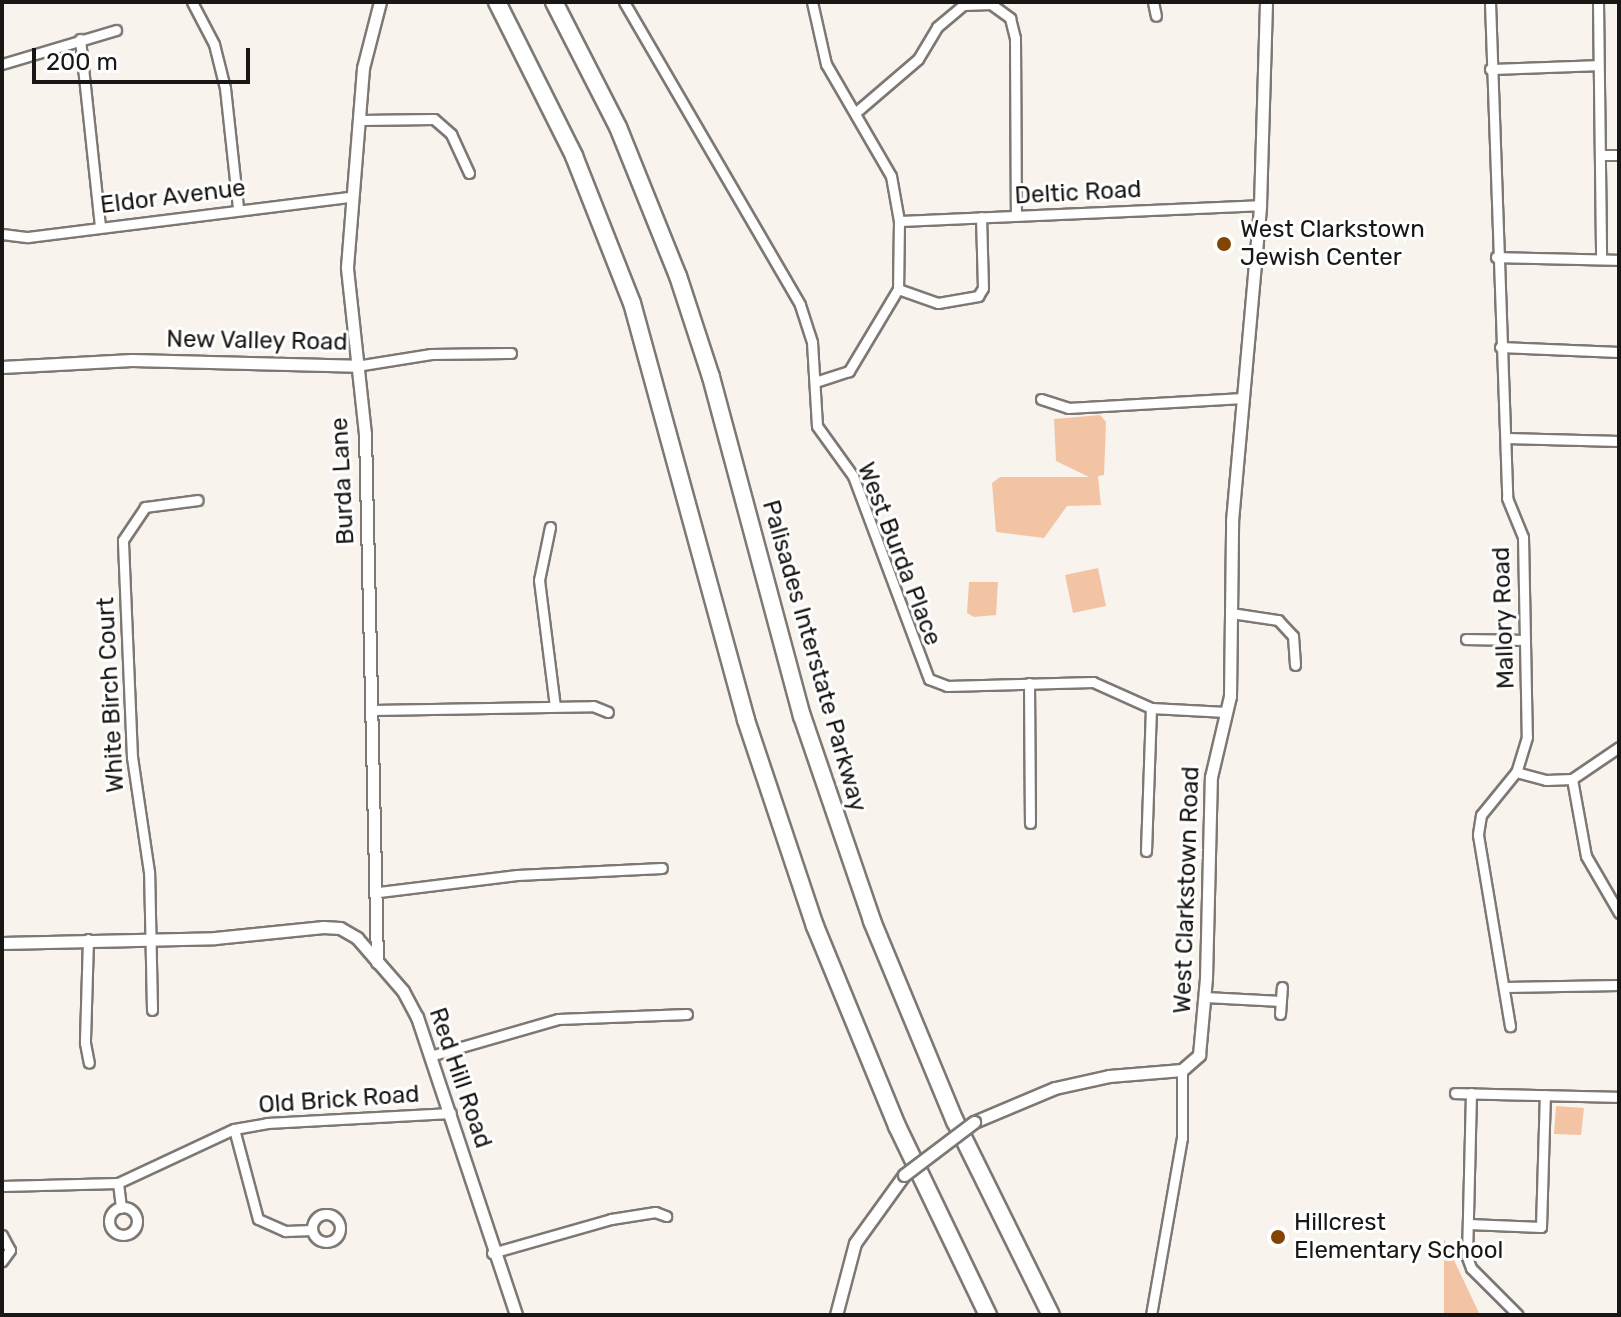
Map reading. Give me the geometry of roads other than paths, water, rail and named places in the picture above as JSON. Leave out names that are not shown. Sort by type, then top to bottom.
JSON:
[{"type":"highway","points":[[497,2],[579,168],[632,303],[739,695],[815,926],[902,1138],[988,1315]]},
{"type":"highway","name":"Palisades Interstate Parkway","points":[[554,2],[623,139],[683,288],[802,716],[882,947],[955,1121],[1051,1315]]},
{"type":"street","points":[[192,2],[214,44],[225,88],[238,208]]},
{"type":"street","name":"Burda Lane","points":[[377,962],[379,892],[365,434],[347,267],[349,197],[361,120],[363,68],[380,2]]},
{"type":"street","name":"West Burda Place","points":[[624,2],[800,305],[812,342],[817,426],[853,476],[929,679],[947,686],[1093,682],[1151,708],[1226,712]]},
{"type":"street","points":[[812,2],[826,64],[891,176],[899,221],[898,289],[849,371],[815,382]]},
{"type":"street","points":[[1153,2],[1156,16]]},
{"type":"street","name":"West Clarkstown Road","points":[[1182,1070],[1199,1055],[1205,997],[1211,777],[1226,712],[1239,398],[1260,205],[1266,2]]},
{"type":"street","name":"Mallory Road","points":[[1490,2],[1496,257],[1507,498],[1523,537],[1527,737],[1516,772],[1481,815],[1478,835],[1510,1026]]},
{"type":"street","points":[[1598,2],[1601,259]]},
{"type":"street","points":[[855,113],[918,59],[937,27],[963,5],[991,4],[1010,18],[1015,38],[1016,216]]},
{"type":"street","points":[[2,64],[116,30]]},
{"type":"street","points":[[80,39],[100,227]]},
{"type":"street","points":[[1490,69],[1597,65]]},
{"type":"street","points":[[361,120],[434,119],[451,134],[469,173]]},
{"type":"street","points":[[1600,155],[1619,155]]},
{"type":"street","name":"Eldor Avenue","points":[[2,234],[28,237],[238,208],[349,197]]},
{"type":"street","name":"Deltic Road","points":[[899,221],[1260,205]]},
{"type":"street","points":[[898,289],[938,303],[978,296],[983,288],[981,217]]},
{"type":"street","points":[[1496,257],[1619,260]]},
{"type":"street","points":[[1500,347],[1619,352]]},
{"type":"street","name":"New Valley Road","points":[[2,367],[132,360],[356,366],[431,354],[511,353]]},
{"type":"street","points":[[1041,399],[1068,408],[1239,398]]},
{"type":"street","points":[[1506,438],[1619,441]]},
{"type":"street","name":"White Birch Court","points":[[152,1010],[146,940],[149,872],[132,757],[123,540],[145,507],[198,500]]},
{"type":"street","points":[[550,527],[539,580],[555,706]]},
{"type":"street","points":[[1231,613],[1278,620],[1293,636],[1295,665]]},
{"type":"street","points":[[1466,639],[1525,640]]},
{"type":"street","points":[[1029,683],[1030,823]]},
{"type":"street","points":[[373,710],[593,706],[608,712]]},
{"type":"street","points":[[1146,851],[1151,708]]},
{"type":"street","points":[[1516,772],[1546,780],[1572,779],[1619,747]]},
{"type":"street","points":[[1572,779],[1586,856],[1619,913]]},
{"type":"street","points":[[379,892],[517,875],[662,868]]},
{"type":"street","name":"Red Hill Road","points":[[2,943],[146,940],[340,928],[403,991],[451,1113],[492,1253],[516,1315]]},
{"type":"street","points":[[88,939],[85,1043],[89,1063]]},
{"type":"street","points":[[1505,987],[1619,985]]},
{"type":"street","points":[[1280,1014],[1282,987]]},
{"type":"street","points":[[1205,997],[1281,1001]]},
{"type":"street","points":[[430,1056],[558,1019],[687,1014]]},
{"type":"street","points":[[836,1315],[855,1243],[904,1175],[974,1122],[1073,1083],[1182,1070],[1182,1138],[1151,1315]]},
{"type":"street","points":[[1455,1093],[1619,1097]]},
{"type":"street","points":[[1471,1093],[1468,1224],[1471,1268],[1518,1315]]},
{"type":"street","points":[[1468,1224],[1541,1227],[1545,1095]]},
{"type":"street","name":"Old Brick Road","points":[[2,1186],[118,1183],[234,1129],[267,1123],[451,1113]]},
{"type":"street","points":[[234,1129],[258,1219],[285,1231],[312,1230]]},
{"type":"street","points":[[118,1183],[121,1208]]},
{"type":"street","points":[[492,1253],[611,1219],[655,1212],[666,1216]]},
{"type":"street","points":[[2,1235],[10,1245],[2,1261]]},
{"type":"place","name":"West Clarkstown Jewish Center","points":[[1224,244]]},
{"type":"place","name":"Hillcrest Elementary School","points":[[1278,1237]]}]
